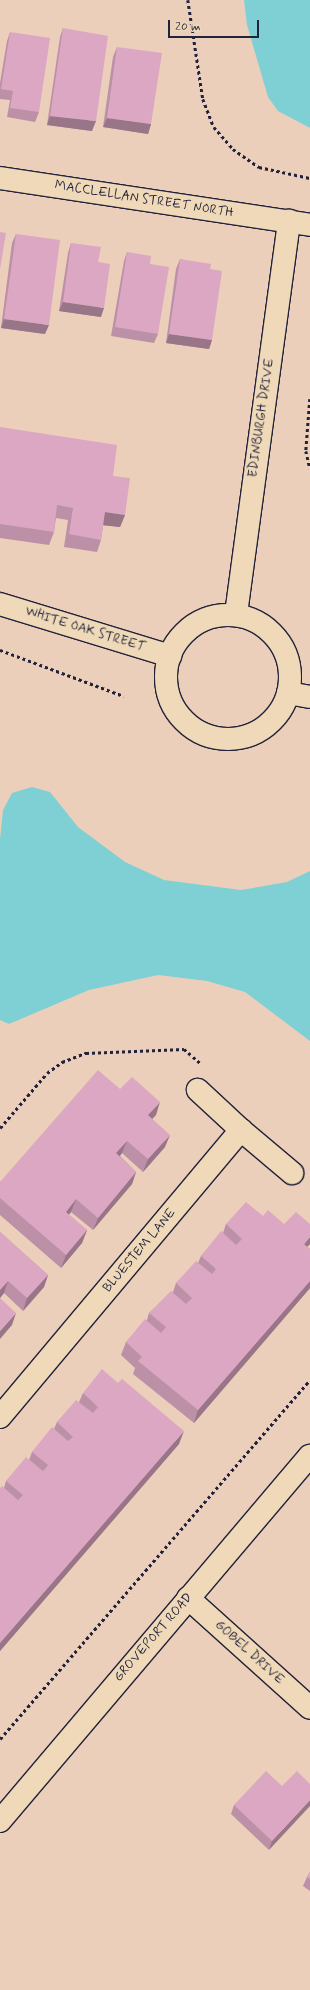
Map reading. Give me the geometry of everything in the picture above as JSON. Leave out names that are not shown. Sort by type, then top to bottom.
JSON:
[{"type":"street","name":"MACCLELLAN STREET NORTH","points":[[0,178],[310,225]]},
{"type":"street","name":"EDINBURGH DRIVE","points":[[236,614],[289,221]]},
{"type":"street","name":"WHITE OAK STREET","points":[[0,604],[170,656]]},
{"type":"street","points":[[236,614],[262,625],[273,633],[285,651],[290,672],[288,693],[280,711],[266,726],[255,732],[229,739],[210,736],[192,727],[178,713],[169,695],[166,676],[170,656],[180,638],[195,624],[214,616],[236,614]]},
{"type":"street","points":[[288,693],[310,697]]},
{"type":"street","points":[[198,1090],[241,1130],[292,1173]]},
{"type":"street","name":"BLUESTEM LANE","points":[[0,1417],[241,1130]]},
{"type":"street","name":"GROVEPORT ROAD","points":[[0,1821],[310,1456]]},
{"type":"street","name":"GOBEL DRIVE","points":[[188,1598],[310,1708]]},
{"type":"path","points":[[188,0],[203,99],[214,127],[233,149],[259,167],[310,178]]},
{"type":"path","points":[[310,399],[306,451],[310,469]]},
{"type":"path","points":[[0,650],[124,696]]},
{"type":"path","points":[[0,1128],[47,1073],[62,1062],[86,1053],[184,1049],[202,1064]]},
{"type":"path","points":[[0,1739],[310,1380]]},
{"type":"water","points":[[244,0],[310,0],[310,128],[278,111],[268,97],[247,25]]},
{"type":"water","points":[[32,787],[50,792],[78,827],[125,862],[164,880],[241,890],[287,882],[310,871],[310,1041],[245,992],[207,981],[158,975],[89,990],[9,1024],[0,1020],[0,839],[3,810],[12,793]]},
{"type":"building","points":[[63,28],[108,36],[96,121],[50,116]]},
{"type":"building","points":[[10,32],[50,38],[39,112],[10,108],[13,91],[1,89]]},
{"type":"building","points":[[117,47],[162,53],[151,124],[107,118]]},
{"type":"building","points":[[0,232],[6,233],[0,269]]},
{"type":"building","points":[[16,234],[60,240],[49,325],[4,319]]},
{"type":"building","points":[[71,243],[101,247],[98,262],[110,264],[104,308],[63,302]]},
{"type":"building","points":[[127,252],[151,256],[150,264],[169,267],[158,334],[115,327]]},
{"type":"building","points":[[180,259],[211,264],[210,269],[222,271],[212,340],[169,334]]},
{"type":"building","points":[[0,427],[117,445],[113,476],[130,478],[125,515],[105,512],[101,540],[69,534],[73,508],[57,505],[54,532],[0,524]]},
{"type":"building","points":[[98,1070],[120,1089],[132,1077],[160,1102],[148,1115],[170,1135],[148,1159],[127,1141],[116,1153],[136,1172],[98,1218],[76,1199],[66,1212],[87,1230],[66,1255],[0,1198],[0,1182]]},
{"type":"building","points":[[246,1202],[263,1216],[268,1210],[284,1224],[296,1212],[310,1224],[310,1237],[304,1244],[310,1249],[310,1281],[198,1410],[138,1361],[142,1357],[126,1342],[145,1319],[161,1333],[166,1327],[149,1313],[171,1291],[186,1304],[192,1298],[176,1283],[196,1261],[212,1274],[216,1269],[201,1256],[221,1231],[236,1245],[242,1239],[226,1224]]},
{"type":"building","points":[[0,1232],[48,1275],[27,1298],[8,1281],[0,1290]]},
{"type":"building","points":[[0,1298],[16,1313],[0,1331]]},
{"type":"building","points":[[102,1369],[118,1383],[122,1379],[184,1431],[0,1643],[0,1488],[2,1486],[18,1500],[23,1495],[6,1481],[26,1457],[43,1471],[48,1465],[32,1452],[52,1427],[68,1441],[73,1437],[57,1422],[76,1400],[93,1413],[98,1407],[83,1393]]},
{"type":"building","points":[[266,1771],[282,1786],[297,1771],[310,1784],[310,1800],[272,1841],[234,1805]]},
{"type":"building","points":[[310,1872],[310,1879],[307,1877]]}]
